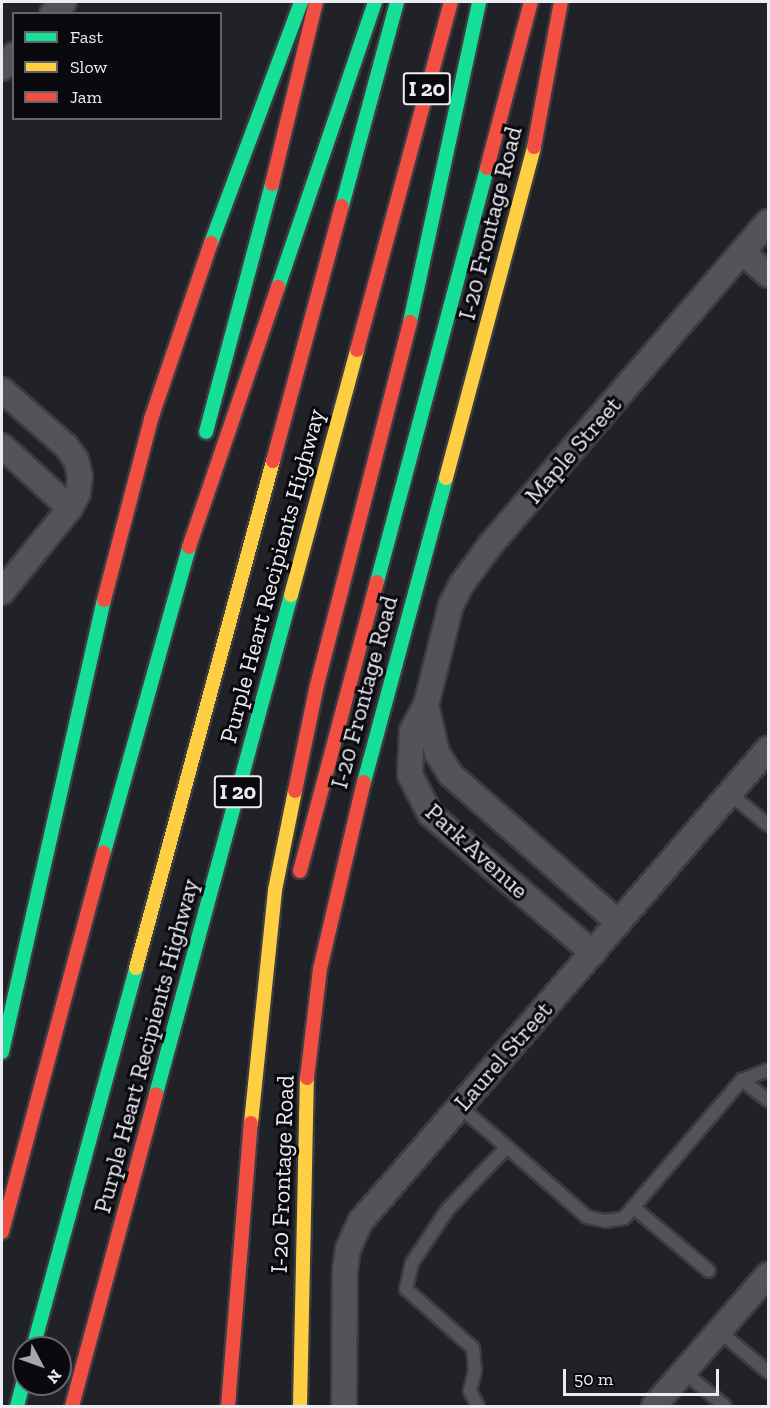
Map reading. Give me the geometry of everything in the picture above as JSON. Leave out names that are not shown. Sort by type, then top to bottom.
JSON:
[{"type":"main road","points":[[2,1052],[52,843],[104,601],[148,429],[193,291],[301,2]]},
{"type":"main road","points":[[203,445],[236,310],[296,94],[316,2]]},
{"type":"main road","points":[[2,1232],[176,584],[375,2]]},
{"type":"main road","name":"Purple Heart Recipients Highway","points":[[36,1336],[397,2]]},
{"type":"main road","name":"Purple Heart Recipients Highway","points":[[72,1407],[451,2]]},
{"type":"main road","points":[[230,1407],[253,1117],[258,1020],[275,890],[317,685],[426,259],[479,2]]},
{"type":"main road","points":[[297,888],[531,2]]},
{"type":"main road","name":"I-20 Frontage Road","points":[[300,1407],[306,1095],[320,969],[376,732],[510,247],[533,150],[561,2]]},
{"type":"main road","points":[[176,584],[196,480]]},
{"type":"main road","points":[[253,1117],[285,941]]},
{"type":"street","name":"Maple Street","points":[[426,705],[451,606],[461,585],[491,544],[768,222]]},
{"type":"street","points":[[742,253],[768,275]]},
{"type":"street","points":[[2,390],[66,446],[76,460],[78,493],[70,508],[2,592]]},
{"type":"street","points":[[2,446],[70,508]]},
{"type":"street","name":"Park Avenue","points":[[426,705],[437,753],[450,774],[619,922]]},
{"type":"street","name":"Park Avenue","points":[[426,705],[408,745],[410,775],[421,802],[593,953]]},
{"type":"street","name":"Laurel Street","points":[[344,1407],[348,1249],[360,1222],[768,748]]},
{"type":"street","points":[[654,1407],[719,1331],[765,1285]]},
{"type":"lane","points":[[730,794],[768,825]]},
{"type":"lane","points":[[460,1107],[587,1217],[606,1221],[624,1218],[742,1080],[768,1070]]},
{"type":"lane","points":[[742,1080],[768,1100]]},
{"type":"lane","points":[[478,1407],[470,1391],[475,1371],[473,1348],[406,1289],[412,1263],[448,1209],[507,1147]]},
{"type":"lane","points":[[633,1207],[709,1271]]},
{"type":"lane","points":[[719,1331],[768,1372]]},
{"type":"lane","points":[[684,1372],[725,1407]]},
{"type":"traffic: fast","points":[[211,243],[301,2]]},
{"type":"traffic: fast","points":[[278,287],[375,2]]},
{"type":"traffic: fast","points":[[342,206],[397,2]]},
{"type":"traffic: fast","points":[[410,322],[479,2]]},
{"type":"traffic: fast","points":[[377,582],[487,168]]},
{"type":"traffic: fast","points":[[206,432],[272,184]]},
{"type":"traffic: fast","points":[[364,782],[446,478]]},
{"type":"traffic: fast","points":[[104,852],[189,547]]},
{"type":"traffic: fast","points":[[156,1094],[291,595]]},
{"type":"traffic: fast","points":[[2,1052],[104,600]]},
{"type":"traffic: fast","points":[[36,1336],[136,968]]},
{"type":"traffic: fast","points":[[17,1406],[20,1396]]},
{"type":"traffic: slow","points":[[446,478],[534,147]]},
{"type":"traffic: slow","points":[[291,595],[357,350]]},
{"type":"traffic: slow","points":[[136,968],[273,461]]},
{"type":"traffic: slow","points":[[251,1123],[275,890],[295,791]]},
{"type":"traffic: slow","points":[[300,1406],[307,1078]]},
{"type":"traffic: jam","points":[[272,184],[316,2]]},
{"type":"traffic: jam","points":[[357,350],[451,2]]},
{"type":"traffic: jam","points":[[487,168],[531,2]]},
{"type":"traffic: jam","points":[[534,147],[561,2]]},
{"type":"traffic: jam","points":[[273,461],[342,206]]},
{"type":"traffic: jam","points":[[104,600],[151,419],[211,243]]},
{"type":"traffic: jam","points":[[189,547],[278,287]]},
{"type":"traffic: jam","points":[[295,791],[317,685],[410,322]]},
{"type":"traffic: jam","points":[[300,871],[377,582]]},
{"type":"traffic: jam","points":[[307,1078],[320,969],[364,782]]},
{"type":"traffic: jam","points":[[2,1232],[104,852]]},
{"type":"traffic: jam","points":[[72,1406],[156,1094]]},
{"type":"traffic: jam","points":[[228,1406],[251,1123]]}]
